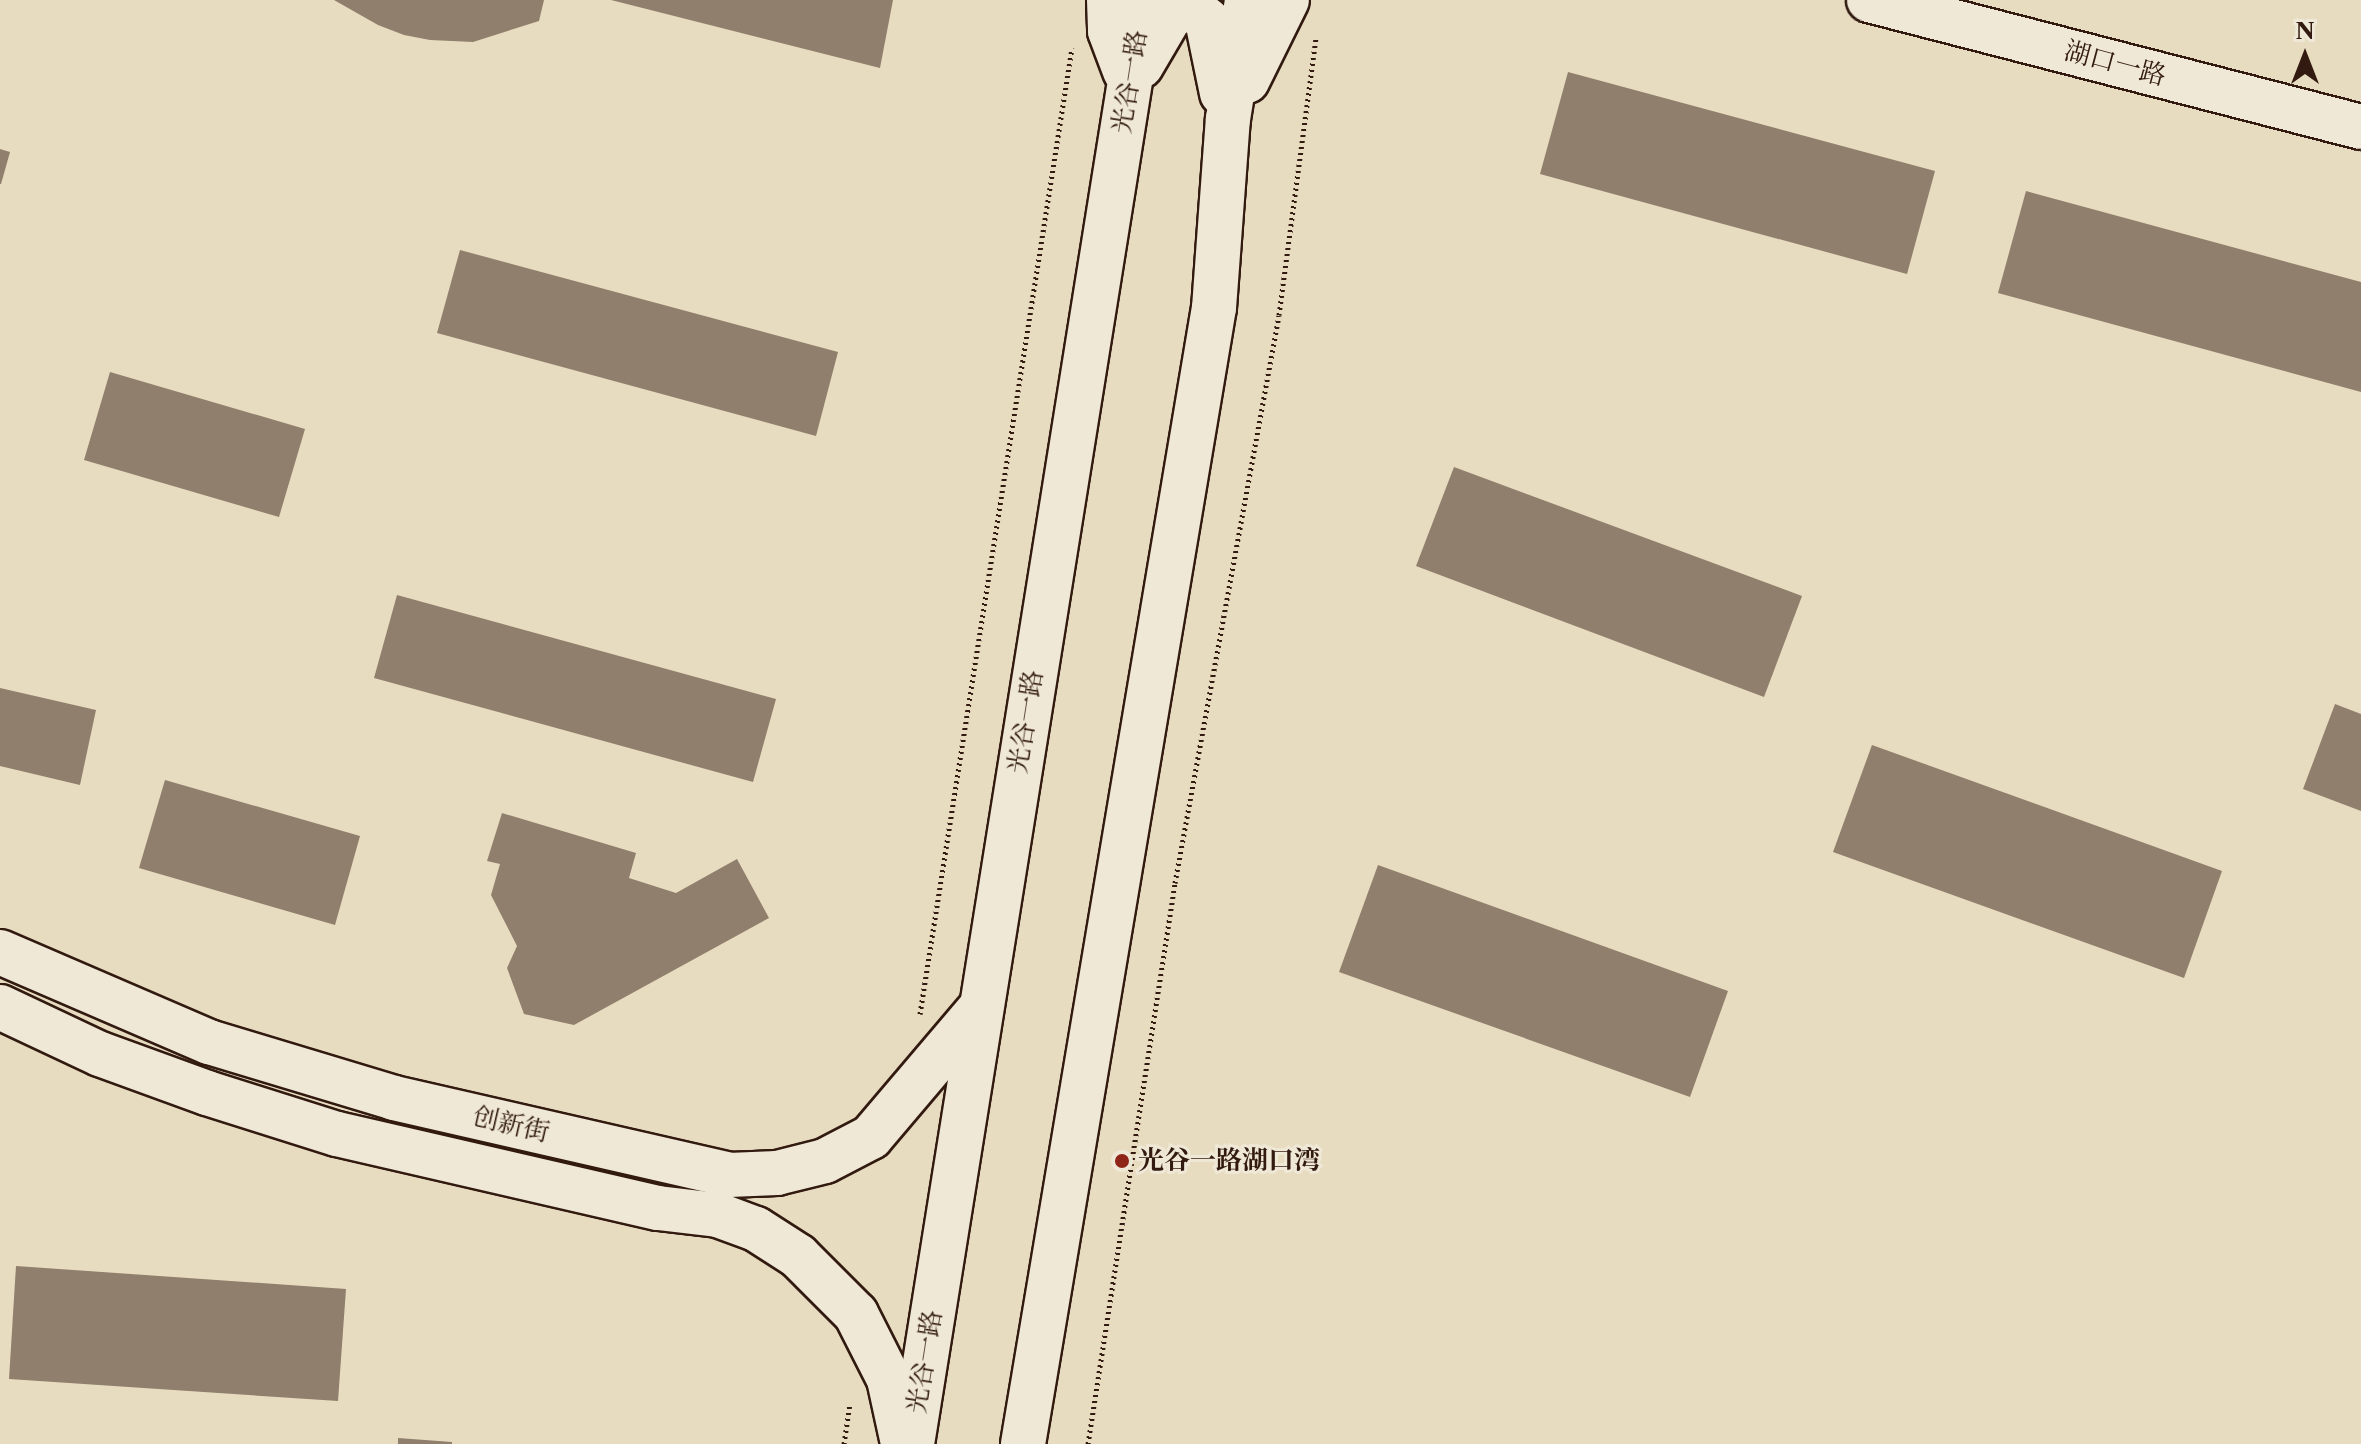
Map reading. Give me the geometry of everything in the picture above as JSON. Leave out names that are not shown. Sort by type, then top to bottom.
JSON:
[{"type":"main road","points":[[1109,0],[1110,31],[1130,86]]},
{"type":"main road","name":"光谷一路","points":[[912,1444],[1143,0]]},
{"type":"main road","points":[[1023,1444],[1214,308],[1228,119],[1247,0]]},
{"type":"main road","name":"湖口一路","points":[[1869,0],[2361,127]]},
{"type":"main road","points":[[1130,86],[1172,13],[1193,9],[1207,20],[1228,119]]},
{"type":"main road","points":[[1228,119],[1303,12]]},
{"type":"main road","name":"创新街","points":[[0,952],[209,1042],[277,1063],[394,1098],[729,1175],[777,1173],[825,1161],[871,1137],[980,1009]]},
{"type":"main road","name":"创新街","points":[[0,1007],[100,1054],[207,1093],[337,1134],[658,1208],[718,1215],[756,1229],[798,1256],[856,1314],[889,1379],[903,1444]]},
{"type":"path","points":[[1088,1444],[1175,883],[1279,315],[1303,12]]},
{"type":"path","points":[[919,1018],[1073,46]]},
{"type":"building","points":[[334,0],[544,0],[539,21],[473,42],[404,35],[378,25]]},
{"type":"building","points":[[611,0],[893,0],[880,68]]},
{"type":"building","points":[[1568,72],[1935,171],[1907,274],[1540,174]]},
{"type":"building","points":[[0,149],[10,152],[1,184],[0,184]]},
{"type":"building","points":[[2026,191],[2361,282],[2361,392],[1998,293]]},
{"type":"building","points":[[460,250],[838,352],[816,436],[437,333]]},
{"type":"building","points":[[110,372],[305,429],[279,517],[84,460]]},
{"type":"building","points":[[1454,467],[1802,596],[1764,697],[1416,566]]},
{"type":"building","points":[[397,595],[776,699],[753,782],[374,678]]},
{"type":"building","points":[[0,688],[96,710],[80,785],[0,766]]},
{"type":"building","points":[[2335,704],[2361,714],[2361,811],[2303,789]]},
{"type":"building","points":[[1872,745],[2222,871],[2184,978],[1833,852]]},
{"type":"building","points":[[165,780],[360,836],[335,925],[139,868]]},
{"type":"building","points":[[502,813],[636,853],[629,878],[676,893],[737,859],[769,918],[574,1025],[524,1014],[507,968],[517,946],[491,895],[500,864],[487,861]]},
{"type":"building","points":[[1378,865],[1728,991],[1690,1097],[1339,972]]},
{"type":"building","points":[[16,1266],[346,1289],[338,1401],[9,1379]]},
{"type":"building","points":[[398,1438],[452,1442],[452,1444],[398,1444]]},
{"type":"place","name":"光谷一路湖口湾","points":[[1122,1161]]}]
